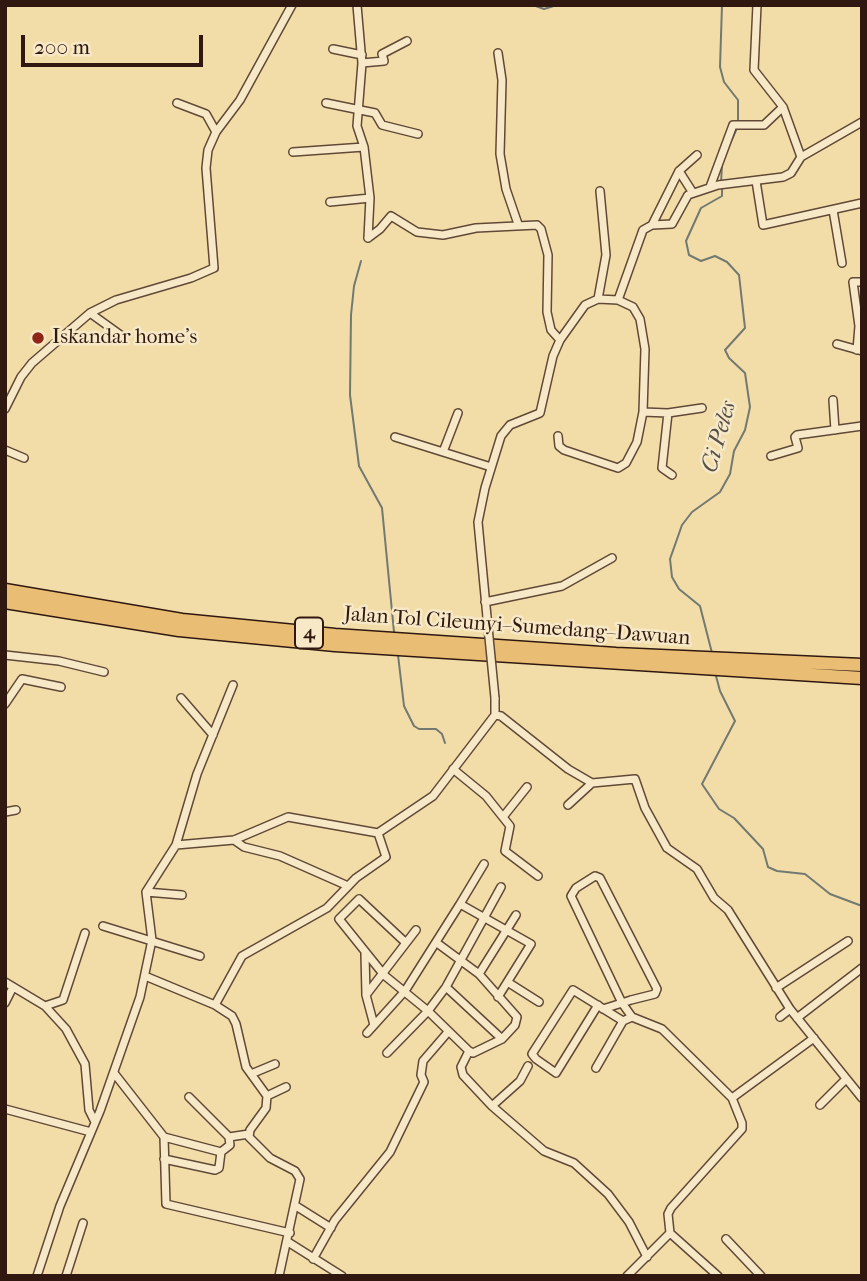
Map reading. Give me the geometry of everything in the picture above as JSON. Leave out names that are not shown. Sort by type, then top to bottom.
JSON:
[{"type":"highway","name":"Jalan Tol Cileunyi–Sumedang–Dawuan","points":[[5,590],[182,620],[615,659]]},
{"type":"highway","name":"Jalan Tol Cileunyi–Sumedang–Dawuan","points":[[5,602],[192,631],[335,645],[856,671]]},
{"type":"street","points":[[5,409],[21,377],[32,363],[90,313],[116,300],[191,278],[214,268],[206,159],[216,132],[240,100],[292,5]]},
{"type":"street","points":[[357,5],[362,59],[357,126],[364,147],[370,198],[368,238],[391,216],[417,232],[443,235],[518,224],[537,226],[544,236],[548,255],[547,312],[551,330],[560,340]]},
{"type":"street","points":[[757,5],[754,70],[783,107],[801,157]]},
{"type":"street","points":[[333,50],[362,59],[384,61],[382,54],[407,41]]},
{"type":"street","points":[[498,53],[502,80],[500,155],[506,189],[518,224]]},
{"type":"street","points":[[177,103],[206,114],[216,132]]},
{"type":"street","points":[[326,103],[377,114],[384,125],[418,134]]},
{"type":"street","points":[[714,186],[739,125],[764,125],[783,107]]},
{"type":"street","points":[[618,300],[643,230],[652,225],[672,224],[684,200],[693,193],[714,186],[783,177],[791,173],[801,157],[862,122]]},
{"type":"street","points":[[293,152],[364,147]]},
{"type":"street","points":[[652,225],[679,171],[697,155]]},
{"type":"street","points":[[679,171],[693,193]]},
{"type":"street","points":[[756,181],[763,225],[862,203]]},
{"type":"street","points":[[598,299],[606,255],[600,191]]},
{"type":"street","points":[[330,202],[370,198]]},
{"type":"street","points":[[833,210],[842,263]]},
{"type":"street","points":[[837,344],[859,350],[859,326],[853,282],[862,282]]},
{"type":"street","points":[[176,845],[234,839],[288,817],[378,833],[425,804],[495,715],[478,522],[491,467],[506,429],[540,413],[549,369],[560,340],[585,305],[598,299],[618,300],[632,307],[640,319],[645,349],[643,412],[637,442],[621,467],[561,449],[558,436]]},
{"type":"street","points":[[90,313],[122,336]]},
{"type":"street","points":[[833,400],[835,430]]},
{"type":"street","points":[[643,412],[668,413],[702,408]]},
{"type":"street","points":[[443,452],[458,412]]},
{"type":"street","points":[[668,413],[662,468],[672,475]]},
{"type":"street","points":[[771,456],[798,448],[795,436],[862,426]]},
{"type":"street","points":[[395,437],[491,467]]},
{"type":"street","points":[[5,450],[24,458]]},
{"type":"street","points":[[485,602],[562,586],[612,558]]},
{"type":"street","points":[[5,654],[59,661],[104,671]]},
{"type":"street","points":[[5,704],[22,679],[61,687]]},
{"type":"street","points":[[37,1276],[64,1194],[114,1073],[145,976],[152,940],[146,892],[176,845],[197,774],[233,685]]},
{"type":"street","points":[[181,698],[213,735]]},
{"type":"street","points":[[495,715],[501,716],[568,769],[592,783],[635,779],[645,808],[667,848],[697,869],[714,898],[728,910],[790,1009],[862,1098]]},
{"type":"street","points":[[453,769],[486,796],[503,817],[511,832],[505,852],[538,876]]},
{"type":"street","points":[[568,805],[592,783]]},
{"type":"street","points":[[503,817],[527,787]]},
{"type":"street","points":[[5,812],[16,810]]},
{"type":"street","points":[[215,1004],[242,956],[327,908],[348,886],[386,856],[378,833]]},
{"type":"street","points":[[234,839],[244,847],[280,856],[348,886]]},
{"type":"street","points":[[367,1032],[405,991],[484,864]]},
{"type":"street","points":[[623,1021],[601,1007],[571,991],[532,1054],[556,1073],[601,1007],[622,1003],[655,994],[657,989],[600,878],[595,876],[576,888],[571,896],[622,1003],[632,1017],[662,1029],[732,1098],[742,1123],[742,1129],[668,1214],[670,1233],[718,1276]]},
{"type":"street","points":[[387,1053],[428,1011],[446,987],[501,887]]},
{"type":"street","points":[[146,892],[182,895]]},
{"type":"street","points":[[406,943],[365,902],[356,899],[339,921],[384,975],[428,1011],[469,1051],[473,1053],[502,1039],[517,1018],[479,974],[437,943]]},
{"type":"street","points":[[460,904],[531,945],[498,997]]},
{"type":"street","points":[[479,974],[516,915]]},
{"type":"street","points":[[103,926],[200,956]]},
{"type":"street","points":[[366,995],[384,975],[415,930]]},
{"type":"street","points":[[45,1006],[63,1000],[85,933]]},
{"type":"street","points":[[776,988],[848,940]]},
{"type":"street","points":[[365,954],[366,995],[374,1025]]},
{"type":"street","points":[[797,1018],[862,968]]},
{"type":"street","points":[[145,976],[215,1004],[232,1016],[246,1066],[267,1096],[266,1108],[249,1134],[229,1137]]},
{"type":"street","points":[[5,982],[58,1017],[81,1053],[87,1077],[89,1110],[95,1122]]},
{"type":"street","points":[[509,983],[538,1002]]},
{"type":"street","points":[[5,1003],[13,987]]},
{"type":"street","points":[[446,987],[502,1039]]},
{"type":"street","points":[[780,1017],[790,1009]]},
{"type":"street","points":[[596,1068],[623,1021],[632,1017]]},
{"type":"street","points":[[313,1259],[331,1228],[390,1152],[425,1082],[421,1075],[423,1061],[449,1032]]},
{"type":"street","points":[[732,1098],[814,1038]]},
{"type":"street","points":[[469,1051],[461,1067],[463,1075],[492,1106],[544,1152],[574,1163],[588,1173],[629,1222],[647,1258]]},
{"type":"street","points":[[251,1074],[275,1064]]},
{"type":"street","points":[[492,1106],[520,1081],[528,1066]]},
{"type":"street","points":[[114,1073],[164,1137],[220,1152],[230,1145],[229,1137],[189,1097]]},
{"type":"street","points":[[820,1105],[846,1079]]},
{"type":"street","points":[[267,1096],[286,1087]]},
{"type":"street","points":[[5,1109],[91,1132]]},
{"type":"street","points":[[249,1134],[270,1158],[299,1174],[296,1206],[279,1276]]},
{"type":"street","points":[[164,1137],[164,1202],[169,1206],[289,1237],[313,1259],[342,1276]]},
{"type":"street","points":[[164,1159],[215,1170],[219,1168],[220,1152]]},
{"type":"street","points":[[296,1206],[331,1228]]},
{"type":"street","points":[[66,1276],[83,1223]]},
{"type":"street","points":[[627,1276],[670,1233]]},
{"type":"street","points":[[726,1239],[761,1276]]},
{"type":"waterway","name":"Ci Peles","points":[[533,5],[544,9],[557,5]]},
{"type":"waterway","name":"Ci Peles","points":[[722,5],[720,67],[724,82],[738,100],[738,121]]},
{"type":"waterway","name":"Ci Peles","points":[[727,150],[738,126]]},
{"type":"waterway","name":"Ci Peles","points":[[721,183],[722,165]]},
{"type":"waterway","name":"Ci Peles","points":[[712,653],[700,606],[679,589],[672,577],[670,559],[682,525],[692,512],[720,492],[730,474],[734,451],[745,430],[750,407],[745,373],[729,358],[725,350],[745,328],[739,275],[727,262],[715,256],[701,261],[689,255],[686,241],[701,208],[722,196],[722,189]]},
{"type":"waterway","points":[[361,261],[354,286],[351,315],[350,395],[359,466],[382,508],[394,632]]},
{"type":"waterway","points":[[398,655],[404,706],[414,726],[419,729],[436,729],[442,734],[445,743]]},
{"type":"waterway","name":"Ci Peles","points":[[716,676],[720,691],[735,721],[702,784],[719,809],[734,818],[763,849],[768,867],[777,871],[805,874],[830,894],[862,906]]},
{"type":"place","name":"Iskandar home's","points":[[38,338]]}]
